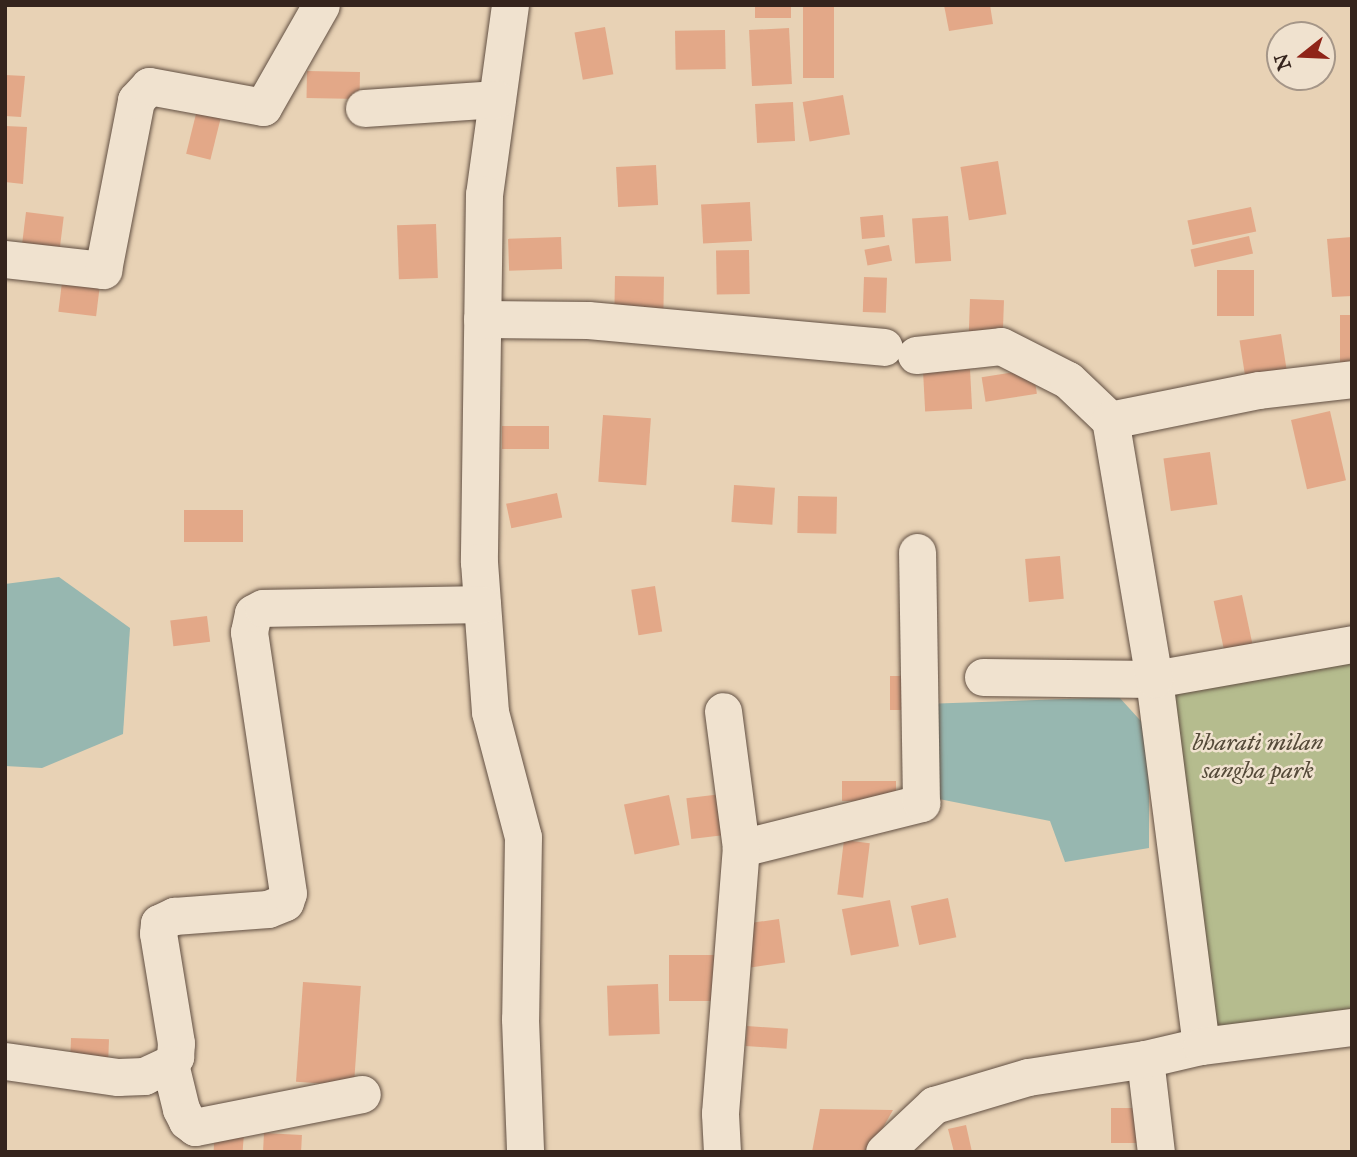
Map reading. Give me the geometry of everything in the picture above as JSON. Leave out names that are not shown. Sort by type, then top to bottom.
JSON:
[{"type":"street","points":[[5,259],[103,270],[136,100],[149,86],[262,107],[321,5]]},
{"type":"street","points":[[510,5],[484,194],[479,562],[490,712],[523,838],[520,1019],[525,1152]]},
{"type":"street","points":[[364,108],[497,99]]},
{"type":"street","points":[[482,319],[588,320],[900,351],[1001,346],[1068,380],[1110,420],[1154,679],[1201,1046]]},
{"type":"street","points":[[1110,420],[1259,390],[1352,379]]},
{"type":"street","points":[[740,848],[921,803],[917,552]]},
{"type":"street","points":[[5,1061],[118,1077],[144,1076],[170,1065],[175,1057],[176,1043],[158,933],[159,923],[174,916],[279,907],[288,893],[249,632],[253,614],[263,608],[482,604]]},
{"type":"street","points":[[983,677],[1154,679],[1352,644]]},
{"type":"street","points":[[722,1152],[720,1113],[740,848],[723,711]]},
{"type":"street","points":[[884,1152],[934,1105],[1028,1077],[1145,1059],[1201,1046],[1352,1027]]},
{"type":"street","points":[[1145,1059],[1156,1152]]},
{"type":"street","points":[[170,1065],[181,1109],[187,1121],[195,1127],[362,1094]]},
{"type":"green space","name":"bharati milan sangha park","points":[[1352,644],[1352,1036],[1201,1046],[1154,679]]},
{"type":"water","points":[[59,577],[130,628],[123,734],[42,768],[5,766],[5,584]]},
{"type":"water","points":[[1119,697],[1149,730],[1149,848],[1065,862],[1050,821],[924,796],[924,704]]},
{"type":"building","points":[[755,5],[791,5],[791,18],[755,18]]},
{"type":"building","points":[[803,5],[834,5],[834,78],[803,78]]},
{"type":"building","points":[[944,5],[990,5],[993,24],[949,31]]},
{"type":"building","points":[[605,27],[613,74],[583,80],[574,32]]},
{"type":"building","points":[[789,28],[792,84],[752,86],[749,30]]},
{"type":"building","points":[[725,30],[726,69],[676,70],[675,31]]},
{"type":"building","points":[[307,71],[360,72],[360,99],[307,98]]},
{"type":"building","points":[[5,75],[25,76],[21,117],[5,116]]},
{"type":"building","points":[[843,95],[850,134],[810,142],[803,102]]},
{"type":"building","points":[[793,102],[795,141],[757,143],[755,104]]},
{"type":"building","points":[[197,110],[221,116],[210,160],[186,154]]},
{"type":"building","points":[[5,126],[27,127],[23,184],[5,182]]},
{"type":"building","points":[[998,161],[1006,214],[969,220],[960,167]]},
{"type":"building","points":[[656,165],[658,205],[618,207],[616,167]]},
{"type":"building","points":[[750,202],[752,241],[703,244],[701,205]]},
{"type":"building","points":[[1251,207],[1256,231],[1193,245],[1187,221]]},
{"type":"building","points":[[26,212],[64,217],[59,254],[21,250]]},
{"type":"building","points":[[883,215],[885,237],[862,239],[860,217]]},
{"type":"building","points":[[948,216],[951,261],[915,263],[912,219]]},
{"type":"building","points":[[436,224],[438,278],[399,279],[397,225]]},
{"type":"building","points":[[1249,236],[1253,254],[1195,267],[1191,249]]},
{"type":"building","points":[[561,237],[562,269],[509,271],[508,239]]},
{"type":"building","points":[[1352,237],[1352,296],[1332,297],[1327,239]]},
{"type":"building","points":[[889,245],[892,261],[868,265],[864,250]]},
{"type":"building","points":[[749,250],[750,294],[717,295],[716,251]]},
{"type":"building","points":[[1217,270],[1254,270],[1254,316],[1217,316]]},
{"type":"building","points":[[63,274],[101,279],[96,316],[58,312]]},
{"type":"building","points":[[615,276],[664,277],[663,319],[614,318]]},
{"type":"building","points":[[864,277],[887,278],[886,313],[863,312]]},
{"type":"building","points":[[970,299],[1004,300],[1003,340],[969,339]]},
{"type":"building","points":[[1340,315],[1352,315],[1352,368],[1340,368]]},
{"type":"building","points":[[1281,334],[1288,380],[1247,387],[1240,341]]},
{"type":"building","points":[[970,369],[972,409],[925,411],[923,371]]},
{"type":"building","points":[[1033,369],[1037,394],[986,402],[982,377]]},
{"type":"building","points":[[1330,411],[1346,480],[1307,489],[1291,420]]},
{"type":"building","points":[[603,415],[651,418],[646,485],[598,482]]},
{"type":"building","points":[[502,426],[549,426],[549,449],[502,449]]},
{"type":"building","points":[[1210,452],[1217,504],[1171,511],[1163,459]]},
{"type":"building","points":[[734,485],[775,488],[772,525],[731,522]]},
{"type":"building","points":[[557,493],[562,517],[511,528],[506,504]]},
{"type":"building","points":[[798,496],[837,497],[836,534],[797,533]]},
{"type":"building","points":[[184,510],[243,510],[243,542],[184,542]]},
{"type":"building","points":[[1060,556],[1064,599],[1029,602],[1025,559]]},
{"type":"building","points":[[655,586],[662,631],[638,635],[631,590]]},
{"type":"building","points":[[1242,595],[1254,651],[1225,657],[1214,601]]},
{"type":"building","points":[[207,616],[210,642],[173,646],[170,621]]},
{"type":"building","points":[[890,676],[911,676],[911,710],[890,710]]},
{"type":"building","points":[[842,781],[896,781],[896,801],[842,801]]},
{"type":"building","points":[[730,793],[735,834],[691,839],[686,798]]},
{"type":"building","points":[[669,795],[680,845],[635,854],[624,805]]},
{"type":"building","points":[[844,840],[870,843],[863,898],[837,895]]},
{"type":"building","points":[[948,898],[956,937],[919,945],[911,906]]},
{"type":"building","points":[[890,900],[899,946],[851,955],[842,909]]},
{"type":"building","points":[[779,919],[785,963],[746,968],[739,925]]},
{"type":"building","points":[[669,955],[722,955],[722,1001],[669,1001]]},
{"type":"building","points":[[303,982],[361,986],[354,1086],[296,1082]]},
{"type":"building","points":[[658,984],[660,1034],[609,1036],[607,986]]},
{"type":"building","points":[[747,1026],[788,1029],[787,1049],[746,1046]]},
{"type":"building","points":[[71,1038],[109,1039],[108,1062],[70,1061]]},
{"type":"building","points":[[1111,1108],[1144,1108],[1144,1143],[1111,1143]]},
{"type":"building","points":[[820,1109],[893,1110],[869,1152],[812,1152]]},
{"type":"building","points":[[966,1125],[972,1152],[954,1152],[948,1129]]},
{"type":"building","points":[[215,1131],[244,1133],[243,1152],[214,1152]]},
{"type":"building","points":[[264,1133],[302,1135],[301,1152],[263,1152]]}]
